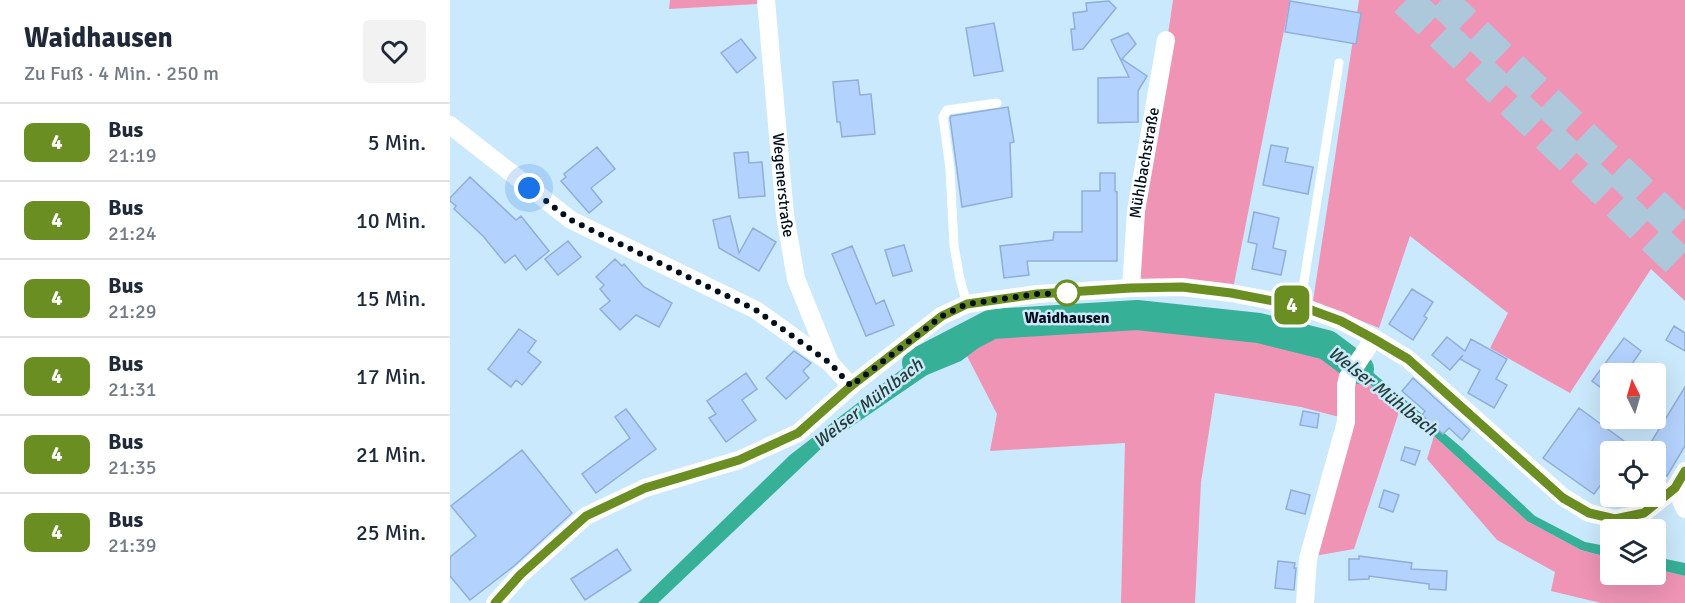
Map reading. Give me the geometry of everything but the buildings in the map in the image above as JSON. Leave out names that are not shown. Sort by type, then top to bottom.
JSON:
[{"type":"street","name":"Wegenerstraße","points":[[766,0],[785,215],[796,279],[830,363]]},
{"type":"street","name":"Mühlbachstraße","points":[[1131,288],[1136,211],[1166,40]]},
{"type":"street","points":[[450,125],[571,220],[756,310],[830,363],[851,386]]},
{"type":"street","points":[[495,603],[520,575],[586,516],[645,488],[739,460],[798,433],[851,386],[942,316],[967,304],[1037,294],[1182,287],[1231,293],[1300,306],[1341,321],[1369,346],[1408,359],[1563,498],[1589,513],[1615,519],[1644,513],[1675,488],[1685,471]]},
{"type":"street","points":[[1305,603],[1308,559],[1346,422],[1346,385],[1348,377],[1369,346]]},
{"type":"street","points":[[1675,488],[1685,509]]},
{"type":"lane","points":[[1300,306],[1339,63]]},
{"type":"lane","points":[[967,304],[954,246],[950,169],[943,117],[947,110],[997,103]]},
{"type":"shaded area","points":[[670,0],[763,0],[757,4],[669,9]]},
{"type":"shaded area","points":[[1173,0],[1290,0],[1233,289],[1132,282]]},
{"type":"shaded area","points":[[1359,0],[1685,0],[1685,301],[1651,269],[1570,393],[1490,348],[1508,313],[1410,236],[1379,328],[1313,301]]},
{"type":"shaded area","points":[[1135,323],[1253,334],[1321,350],[1352,370],[1400,409],[1354,549],[1309,557],[1347,419],[1301,407],[1215,393],[1201,482],[1195,603],[1121,603],[1125,443],[990,451],[997,414],[967,356],[993,337]]},
{"type":"shaded area","points":[[1434,436],[1527,521],[1581,550],[1600,555],[1600,585],[1666,585],[1666,571],[1685,576],[1685,603],[1601,603],[1551,591],[1555,572],[1497,540],[1427,459]]},
{"type":"water","points":[[1137,315],[1259,328],[1327,345],[1363,364],[1462,448],[1535,516],[1585,542],[1600,545],[1600,555],[1581,550],[1527,521],[1434,436],[1352,370],[1321,350],[1253,334],[1135,323],[993,337],[961,361],[927,375],[826,444],[658,603],[638,603],[790,455],[907,365],[992,324]]},
{"type":"water","points":[[1666,559],[1685,563],[1685,576],[1666,571]]},
{"type":"waterway","name":"Welser Mühlbach","points":[[917,363],[992,324],[1137,315],[1259,328],[1327,345],[1359,369]]},
{"type":"tunnel","points":[[1406,0],[1685,268]]},
{"type":"tunnel","points":[[1441,0],[1685,234]]},
{"type":"bus line","name":"4","points":[[495,603],[520,575],[586,516],[645,488],[739,460],[798,433],[851,386],[942,316],[967,304],[1037,294],[1182,287],[1231,293],[1300,306],[1341,321],[1408,359],[1563,498],[1589,513],[1615,519],[1644,513],[1675,488],[1685,471]]},
{"type":"place","name":"Waidhausen","points":[[1067,293]]},
{"type":"route","points":[[529,188],[571,220],[756,310],[830,363],[851,386],[942,316],[967,304],[1037,294],[1067,293]]}]
